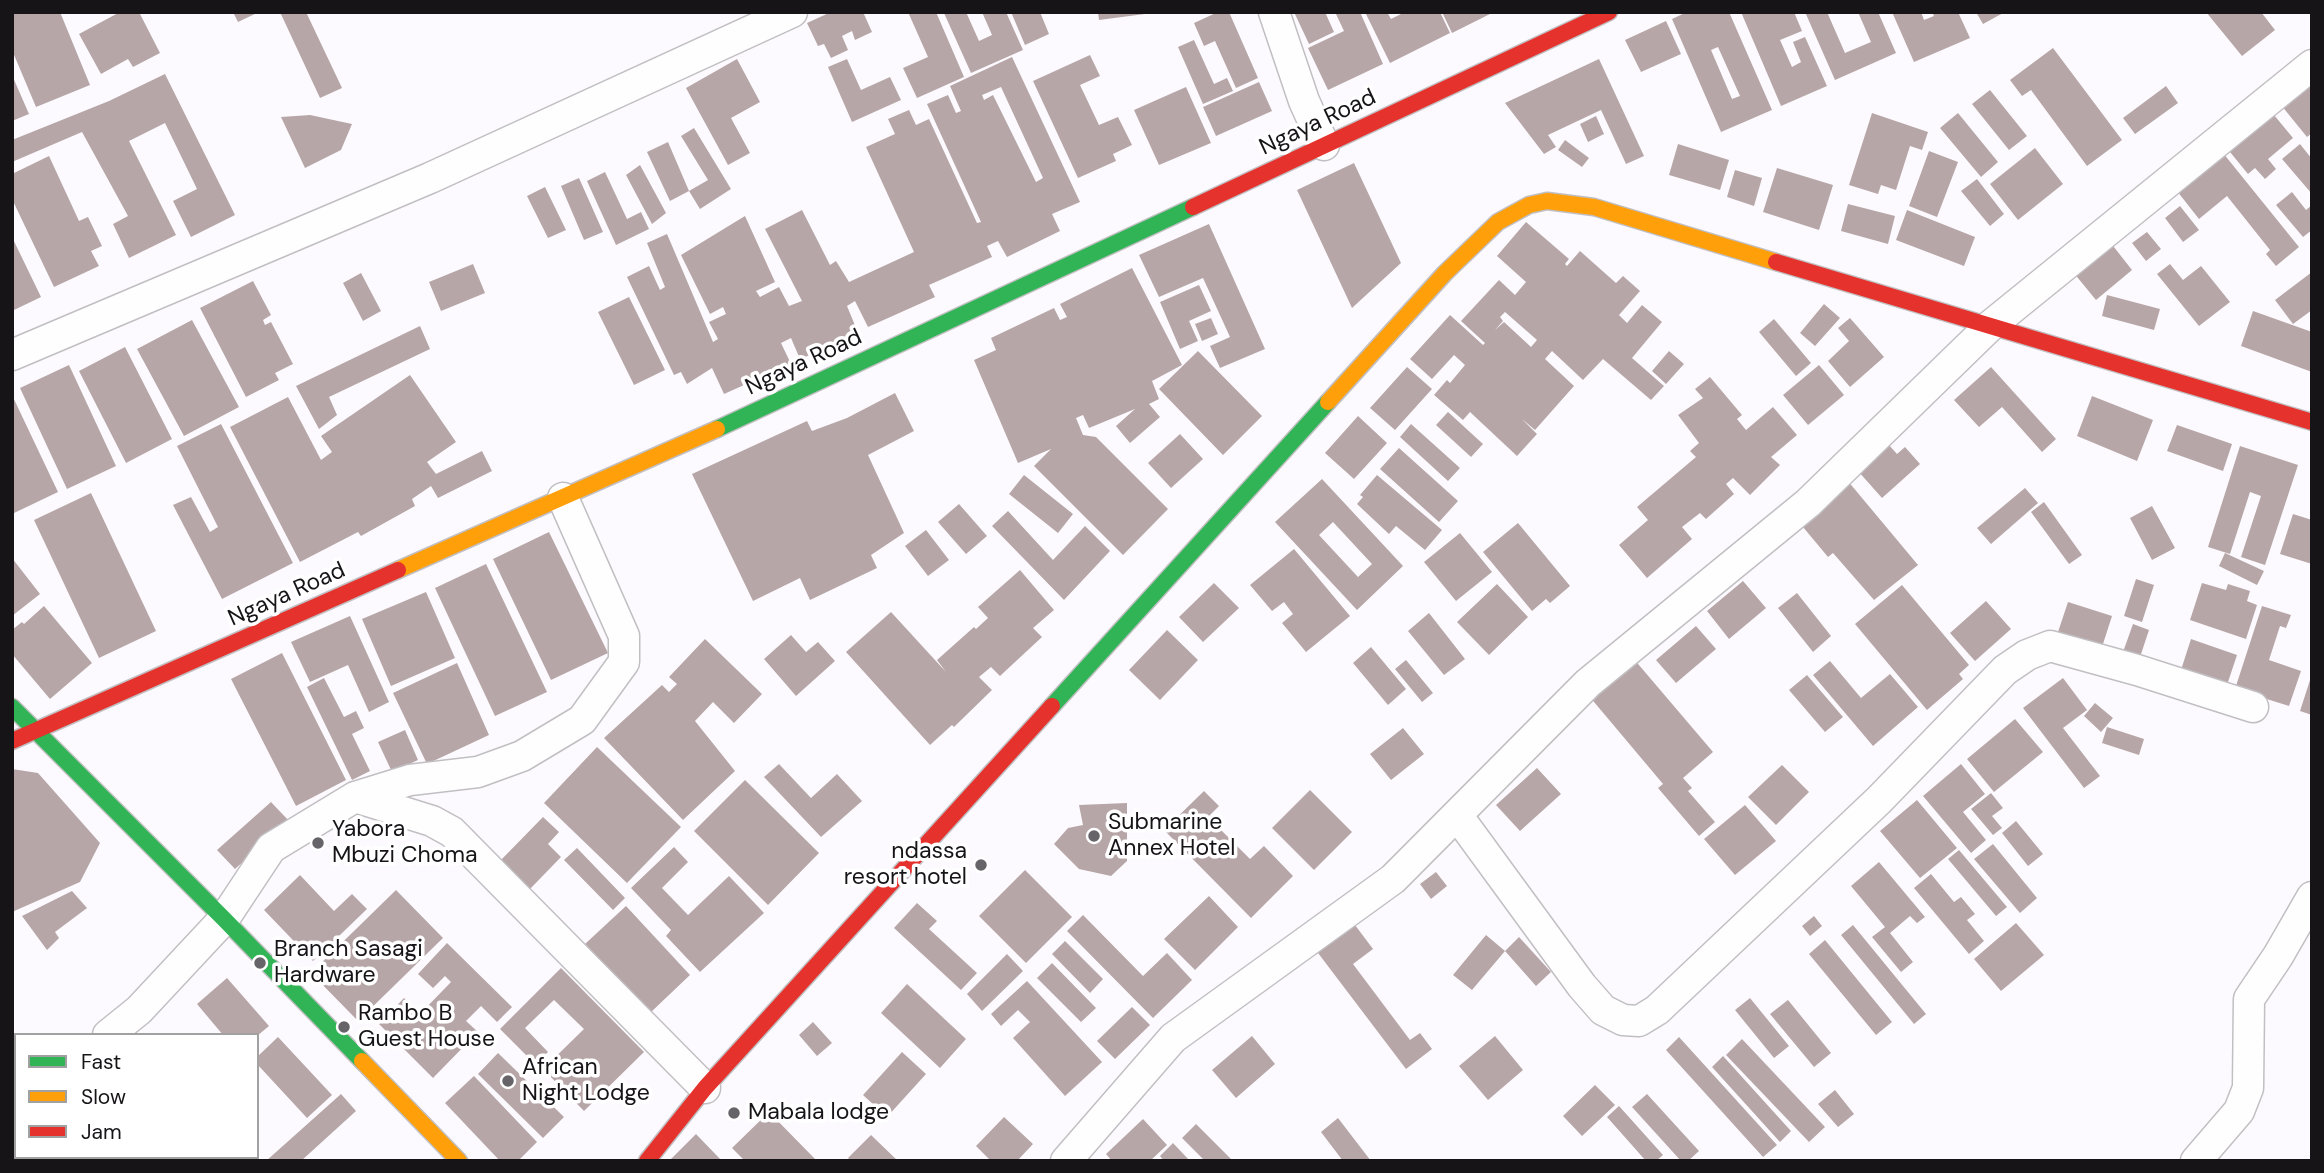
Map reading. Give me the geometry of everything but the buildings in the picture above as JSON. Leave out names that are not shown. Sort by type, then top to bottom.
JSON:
[{"type":"street","points":[[12,355],[430,178],[792,12]]},
{"type":"street","points":[[1274,12],[1304,101],[1324,145]]},
{"type":"street","name":"Ngaya Road","points":[[12,741],[691,441],[1609,12]]},
{"type":"street","points":[[1066,1161],[1173,1038],[1393,879],[1588,683],[1808,503],[1990,326],[2312,65]]},
{"type":"street","points":[[647,1161],[705,1088],[1446,272],[1498,222],[1529,205],[1547,201],[1594,207],[2312,422]]},
{"type":"street","points":[[110,1033],[139,1010],[224,919],[271,848],[355,797],[410,780],[478,772],[522,756],[582,720],[624,662],[624,636],[563,498]]},
{"type":"street","points":[[1457,815],[1603,1010],[1623,1020],[1639,1021],[1657,1010],[1879,800],[2005,670],[2027,655],[2050,646],[2253,707]]},
{"type":"street","points":[[12,707],[224,919],[459,1161]]},
{"type":"street","points":[[355,797],[432,821],[452,832],[705,1088]]},
{"type":"street","points":[[2196,1161],[2239,1111],[2248,1088],[2249,999],[2312,897]]},
{"type":"traffic: fast","points":[[717,429],[1193,207]]},
{"type":"traffic: fast","points":[[1052,706],[1328,402]]},
{"type":"traffic: fast","points":[[12,707],[362,1061]]},
{"type":"traffic: slow","points":[[1328,402],[1445,273],[1498,222],[1529,205],[1547,201],[1594,207],[1776,262]]},
{"type":"traffic: slow","points":[[398,570],[717,429]]},
{"type":"traffic: slow","points":[[362,1061],[459,1161]]},
{"type":"traffic: jam","points":[[1193,207],[1609,12]]},
{"type":"traffic: jam","points":[[1776,262],[2312,422]]},
{"type":"traffic: jam","points":[[12,741],[398,570]]},
{"type":"traffic: jam","points":[[647,1161],[705,1088],[1052,706]]},
{"type":"place","name":"Submarine Annex Hotel","points":[[1094,836]]},
{"type":"place","name":"Yabora Mbuzi Choma","points":[[318,843]]},
{"type":"place","name":"ndassa resort hotel","points":[[981,865]]},
{"type":"place","name":"Branch Sasagi Hardware","points":[[260,963]]},
{"type":"place","name":"Rambo B Guest House","points":[[344,1027]]},
{"type":"place","name":"African Night Lodge","points":[[508,1081]]},
{"type":"place","name":"Mabala lodge","points":[[734,1113]]}]
